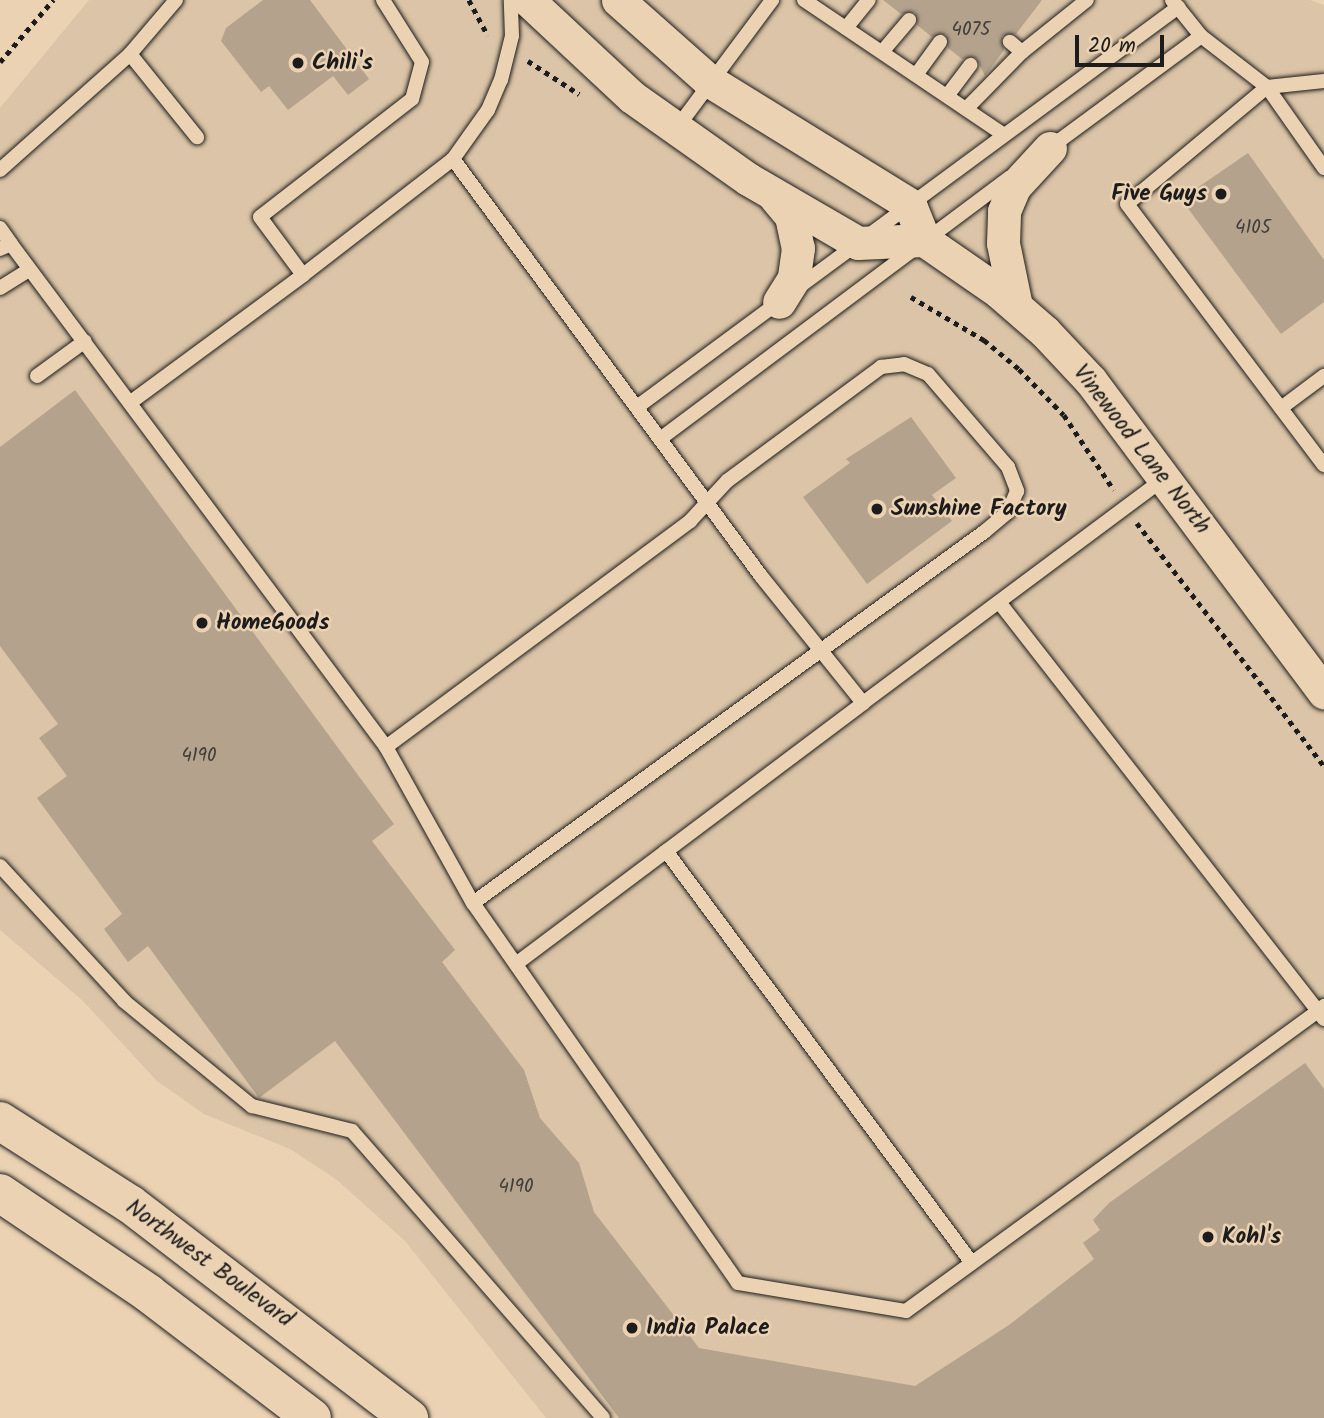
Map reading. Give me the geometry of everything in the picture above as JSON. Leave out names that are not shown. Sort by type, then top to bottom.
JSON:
[{"type":"main road","name":"Northwest Boulevard","points":[[0,1121],[163,1228],[409,1418]]},
{"type":"main road","points":[[0,1193],[148,1293],[312,1418]]},
{"type":"street","points":[[527,0],[632,97],[771,192],[858,243],[924,240],[910,205],[708,80],[618,0]]},
{"type":"street","points":[[1016,306],[1003,243],[1004,211],[1014,187],[1051,148]]},
{"type":"street","points":[[771,192],[791,216],[798,248],[794,278],[779,302]]},
{"type":"street","name":"Vinewood Lane North","points":[[924,240],[1016,306],[1091,382],[1324,693]]},
{"type":"lane","points":[[0,170],[130,54],[176,0]]},
{"type":"lane","points":[[303,275],[260,217],[412,99],[422,62],[383,0]]},
{"type":"lane","points":[[131,402],[303,275],[453,159],[488,110],[501,80],[512,36],[511,0]]},
{"type":"lane","points":[[676,128],[708,80],[772,0]]},
{"type":"lane","points":[[804,0],[1004,135]]},
{"type":"lane","points":[[846,28],[869,0]]},
{"type":"lane","points":[[967,109],[1016,47],[1087,0]]},
{"type":"lane","points":[[637,407],[1004,135],[1175,4],[1201,36],[1267,87],[1324,168]]},
{"type":"lane","points":[[882,52],[909,20]]},
{"type":"lane","points":[[660,439],[1201,36]]},
{"type":"lane","points":[[916,75],[940,42]]},
{"type":"lane","points":[[130,54],[197,137]]},
{"type":"lane","points":[[947,96],[970,65]]},
{"type":"lane","points":[[1324,81],[1267,87],[1127,204],[1324,465]]},
{"type":"lane","points":[[453,159],[819,651],[863,703]]},
{"type":"lane","points":[[0,228],[5,247],[29,270],[85,341],[386,747],[474,903],[738,1283],[906,1311],[1322,1012],[999,602]]},
{"type":"lane","points":[[0,288],[29,270]]},
{"type":"lane","points":[[37,376],[85,341]]},
{"type":"lane","points":[[386,747],[690,521],[727,481],[881,367],[904,364],[928,374],[1008,467],[1017,491],[1008,512],[474,903]]},
{"type":"lane","points":[[1281,408],[1324,376]]},
{"type":"lane","points":[[516,964],[1165,479]]},
{"type":"lane","points":[[666,851],[972,1263]]},
{"type":"lane","points":[[0,866],[124,1001],[252,1106],[352,1131],[603,1418]]},
{"type":"path","points":[[0,62],[54,0]]},
{"type":"shaded area","points":[[89,0],[1310,0],[1324,5],[1324,1418],[546,1418],[405,1241],[337,1180],[290,1149],[204,1114],[157,1081],[83,1001],[0,930],[0,108]]},
{"type":"building","name":"Chili's","points":[[263,0],[310,0],[369,79],[348,95],[333,76],[288,110],[269,86],[261,92],[221,41],[226,28]]},
{"type":"building","points":[[883,0],[1042,0],[1016,34],[1002,36],[1004,50],[985,76],[976,58],[962,59],[948,48],[946,35],[932,37],[917,25],[915,12],[901,14]]},
{"type":"building","points":[[1248,153],[1324,260],[1324,302],[1281,334],[1181,199]]},
{"type":"building","points":[[75,390],[394,824],[372,841],[455,950],[442,962],[524,1070],[540,1118],[579,1163],[594,1212],[699,1348],[915,1386],[1009,1325],[1094,1259],[1083,1243],[1100,1230],[1093,1220],[1109,1203],[1305,1063],[1324,1089],[1324,1418],[619,1418],[335,1041],[259,1098],[148,946],[128,962],[104,929],[122,914],[37,798],[67,776],[39,738],[58,724],[0,646],[0,447]]},
{"type":"building","name":"Sunshine Factory","points":[[911,417],[956,478],[932,495],[952,521],[867,584],[803,497],[850,463],[846,459]]},
{"type":"place","name":"Chili's","points":[[298,63]]},
{"type":"place","name":"Five Guys","points":[[1221,194]]},
{"type":"place","name":"Sunshine Factory","points":[[877,509]]},
{"type":"place","name":"HomeGoods","points":[[202,623]]},
{"type":"place","name":"Kohl's","points":[[1208,1237]]},
{"type":"place","name":"India Palace","points":[[632,1328]]}]
